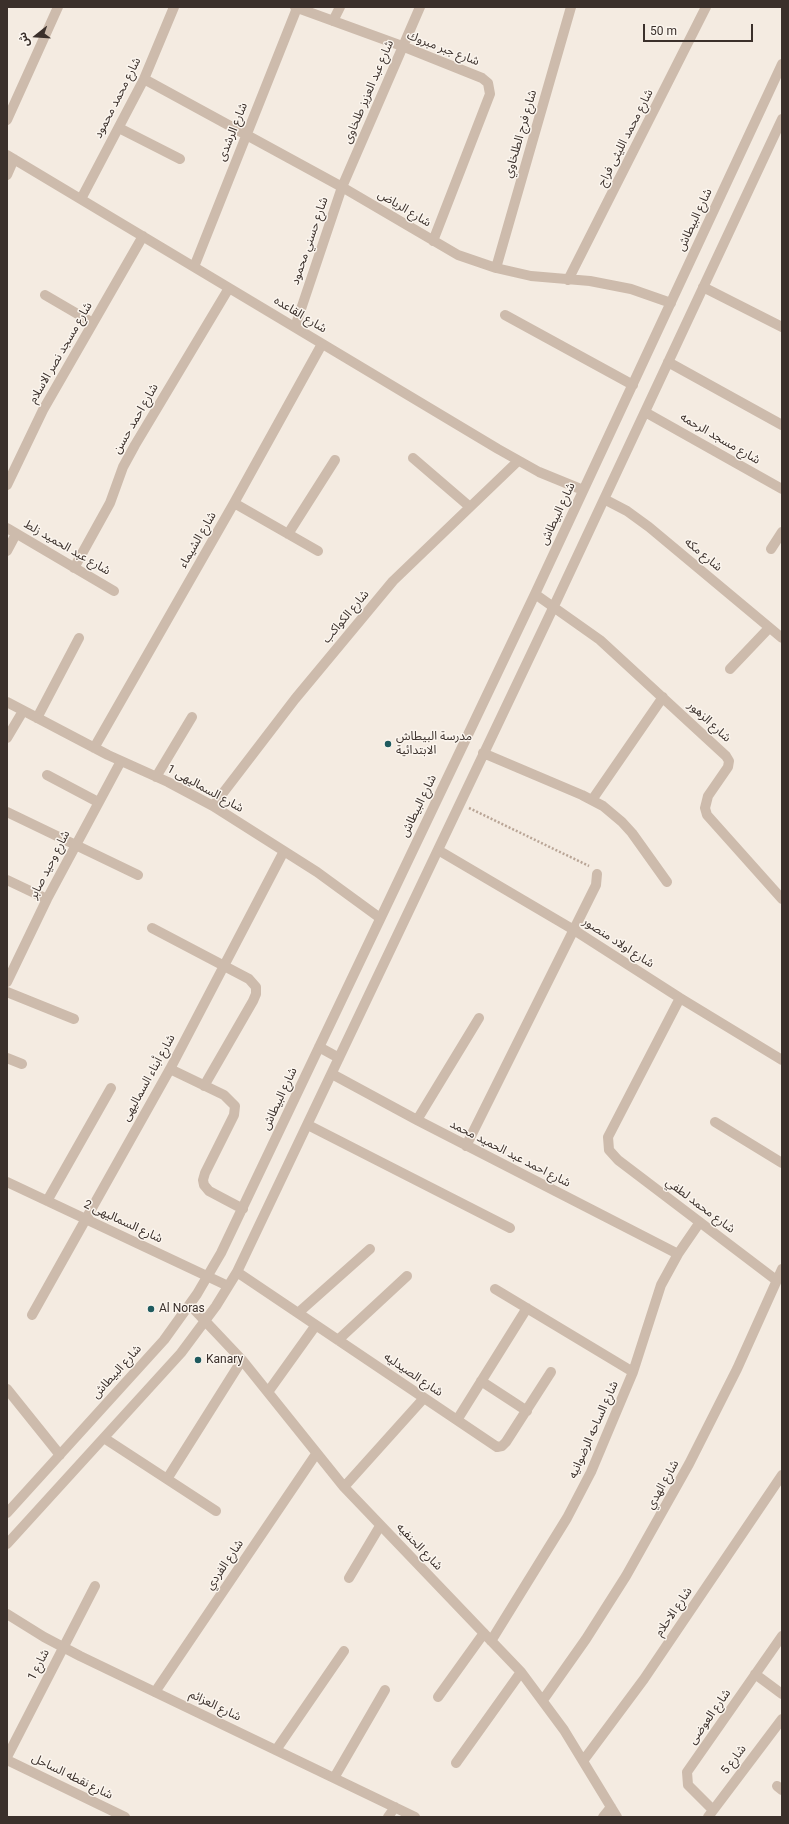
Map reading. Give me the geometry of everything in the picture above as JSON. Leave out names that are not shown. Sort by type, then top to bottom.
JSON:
[{"type":"street","points":[[7,120],[58,7]]},
{"type":"street","name":"شارع محمد محمود","points":[[81,199],[144,79],[174,7]]},
{"type":"street","name":"شارع جبر مبروك","points":[[296,7],[402,46],[482,78],[488,83],[491,90],[433,241]]},
{"type":"street","name":"شارع الرشدى","points":[[194,267],[296,7]]},
{"type":"street","points":[[333,21],[340,7]]},
{"type":"street","name":"شارع عبد العزيز طلخاوى","points":[[342,187],[420,7]]},
{"type":"street","name":"شارع فرج الطلخاوي","points":[[496,268],[571,7]]},
{"type":"street","name":"شارع محمد الليثى فراج","points":[[568,280],[706,7]]},
{"type":"street","name":"شارع البيطاش","points":[[7,1513],[160,1345],[190,1305],[208,1276],[243,1209],[535,594],[782,64]]},
{"type":"street","name":"شارع الرياض","points":[[144,79],[342,187],[458,255],[496,268],[531,276],[590,281],[624,287],[671,303]]},
{"type":"street","points":[[7,1544],[168,1368],[206,1321],[237,1272],[554,606],[782,119]]},
{"type":"street","points":[[119,128],[180,159]]},
{"type":"street","points":[[7,175],[10,157]]},
{"type":"street","name":"شارع القاعده","points":[[10,157],[518,461],[583,490]]},
{"type":"street","name":"شارع حسني محمود","points":[[295,327],[342,187]]},
{"type":"street","name":"شارع مسجد نصر الاسلام","points":[[7,485],[43,410],[143,236]]},
{"type":"street","points":[[703,287],[782,327]]},
{"type":"street","name":"شارع احمد حسن","points":[[74,568],[110,503],[123,467],[135,445],[229,288]]},
{"type":"street","points":[[45,295],[93,322]]},
{"type":"street","points":[[504,315],[633,385]]},
{"type":"street","name":"شارع الشيماء","points":[[94,748],[234,503],[322,344]]},
{"type":"street","points":[[668,362],[782,424]]},
{"type":"street","name":"شارع مسجد الرحمه","points":[[645,412],[782,490]]},
{"type":"street","points":[[413,458],[470,507]]},
{"type":"street","points":[[288,534],[335,460]]},
{"type":"street","name":"شارع الكواكب","points":[[213,806],[295,699],[393,581],[518,461]]},
{"type":"street","name":"شارع مكه","points":[[604,498],[627,511],[648,527],[782,638]]},
{"type":"street","points":[[234,503],[318,551]]},
{"type":"street","points":[[7,551],[12,531]]},
{"type":"street","name":"شارع عبد الحميد زلط","points":[[12,531],[114,591]]},
{"type":"street","points":[[771,549],[782,532]]},
{"type":"street","name":"شارع الزهور","points":[[535,594],[600,640],[728,758],[728,767],[706,802],[707,815],[782,899]]},
{"type":"street","points":[[730,669],[769,628]]},
{"type":"street","points":[[37,718],[79,638]]},
{"type":"street","points":[[592,800],[663,697]]},
{"type":"street","name":"شارع السماليهى 1","points":[[7,702],[94,748],[213,806],[284,851],[380,918]]},
{"type":"street","points":[[7,738],[23,711]]},
{"type":"street","points":[[156,777],[192,717]]},
{"type":"street","points":[[483,753],[592,800],[622,822],[667,882]]},
{"type":"street","name":"شارع وحيد صابر","points":[[7,982],[47,899],[121,761]]},
{"type":"street","points":[[47,776],[98,802]]},
{"type":"street","points":[[7,812],[138,875]]},
{"type":"street","name":"شارع اولاد منصور","points":[[438,850],[574,930],[680,998],[782,1060]]},
{"type":"street","name":"شارع أبناء السماليهى","points":[[32,1316],[226,966],[284,851]]},
{"type":"street","points":[[466,1146],[598,882],[597,874]]},
{"type":"street","points":[[7,880],[47,899]]},
{"type":"street","points":[[152,928],[226,966],[252,981],[256,987],[256,994],[204,1086]]},
{"type":"street","points":[[7,992],[74,1019]]},
{"type":"street","name":"شارع محمد لطفي","points":[[680,998],[608,1137],[609,1150],[618,1160],[776,1280]]},
{"type":"street","points":[[417,1120],[479,1018]]},
{"type":"street","points":[[319,1047],[339,1058]]},
{"type":"street","points":[[7,1058],[22,1064]]},
{"type":"street","points":[[170,1069],[228,1098],[234,1106],[235,1110],[232,1120],[203,1176],[204,1184],[209,1191],[243,1209]]},
{"type":"street","name":"شارع احمد عبد الحميد محمد","points":[[332,1074],[466,1146],[678,1254]]},
{"type":"street","points":[[47,1200],[111,1088]]},
{"type":"street","points":[[715,1122],[782,1163]]},
{"type":"street","points":[[308,1125],[510,1228]]},
{"type":"street","name":"شارع السماليهى 2","points":[[7,1182],[228,1286]]},
{"type":"street","name":"شارع الساحه الرضوانيه","points":[[438,1697],[488,1637],[567,1518],[591,1472],[633,1372],[662,1285],[678,1254],[700,1222]]},
{"type":"street","points":[[298,1313],[370,1249]]},
{"type":"street","name":"شارع الهدي","points":[[543,1700],[586,1639],[626,1576],[686,1471],[737,1369],[782,1269]]},
{"type":"street","name":"شارع الصيدليه","points":[[237,1272],[491,1444],[499,1447],[506,1442],[551,1372]]},
{"type":"street","points":[[338,1340],[407,1276]]},
{"type":"street","points":[[495,1289],[633,1372]]},
{"type":"street","name":"شارع الحنفيه","points":[[190,1305],[242,1360],[344,1488],[521,1672],[543,1700],[617,1817]]},
{"type":"street","points":[[457,1420],[527,1308]]},
{"type":"street","points":[[268,1392],[316,1325]]},
{"type":"street","points":[[167,1479],[242,1360]]},
{"type":"street","points":[[481,1382],[526,1411]]},
{"type":"street","points":[[7,1389],[60,1455]]},
{"type":"street","points":[[344,1488],[424,1398]]},
{"type":"street","points":[[104,1438],[216,1511]]},
{"type":"street","name":"شارع الفردي","points":[[155,1692],[316,1454]]},
{"type":"street","name":"شارع الاحلام","points":[[583,1761],[648,1673],[782,1475]]},
{"type":"street","points":[[349,1578],[380,1526]]},
{"type":"street","name":"شارع 1","points":[[7,1757],[95,1586]]},
{"type":"street","name":"شارع العزائم","points":[[7,1614],[63,1648],[415,1817]]},
{"type":"street","name":"شارع العوضى","points":[[710,1814],[688,1785],[687,1772],[782,1636]]},
{"type":"street","points":[[276,1750],[344,1650]]},
{"type":"street","points":[[456,1763],[521,1672]]},
{"type":"street","points":[[755,1674],[782,1694]]},
{"type":"street","points":[[334,1778],[385,1690]]},
{"type":"street","name":"شارع 5","points":[[710,1814],[782,1719]]},
{"type":"street","name":"شارع نقطه الساحل","points":[[7,1760],[125,1817]]},
{"type":"street","points":[[388,1817],[395,1807]]},
{"type":"street","points":[[603,1817],[611,1807]]},
{"type":"path","points":[[460,804],[589,866],[597,874]]},
{"type":"place","name":"مدرسة البيطاش الابتدائية","points":[[388,744]]},
{"type":"place","name":"Al Noras","points":[[151,1309]]},
{"type":"place","name":"Kanary","points":[[198,1360]]}]
